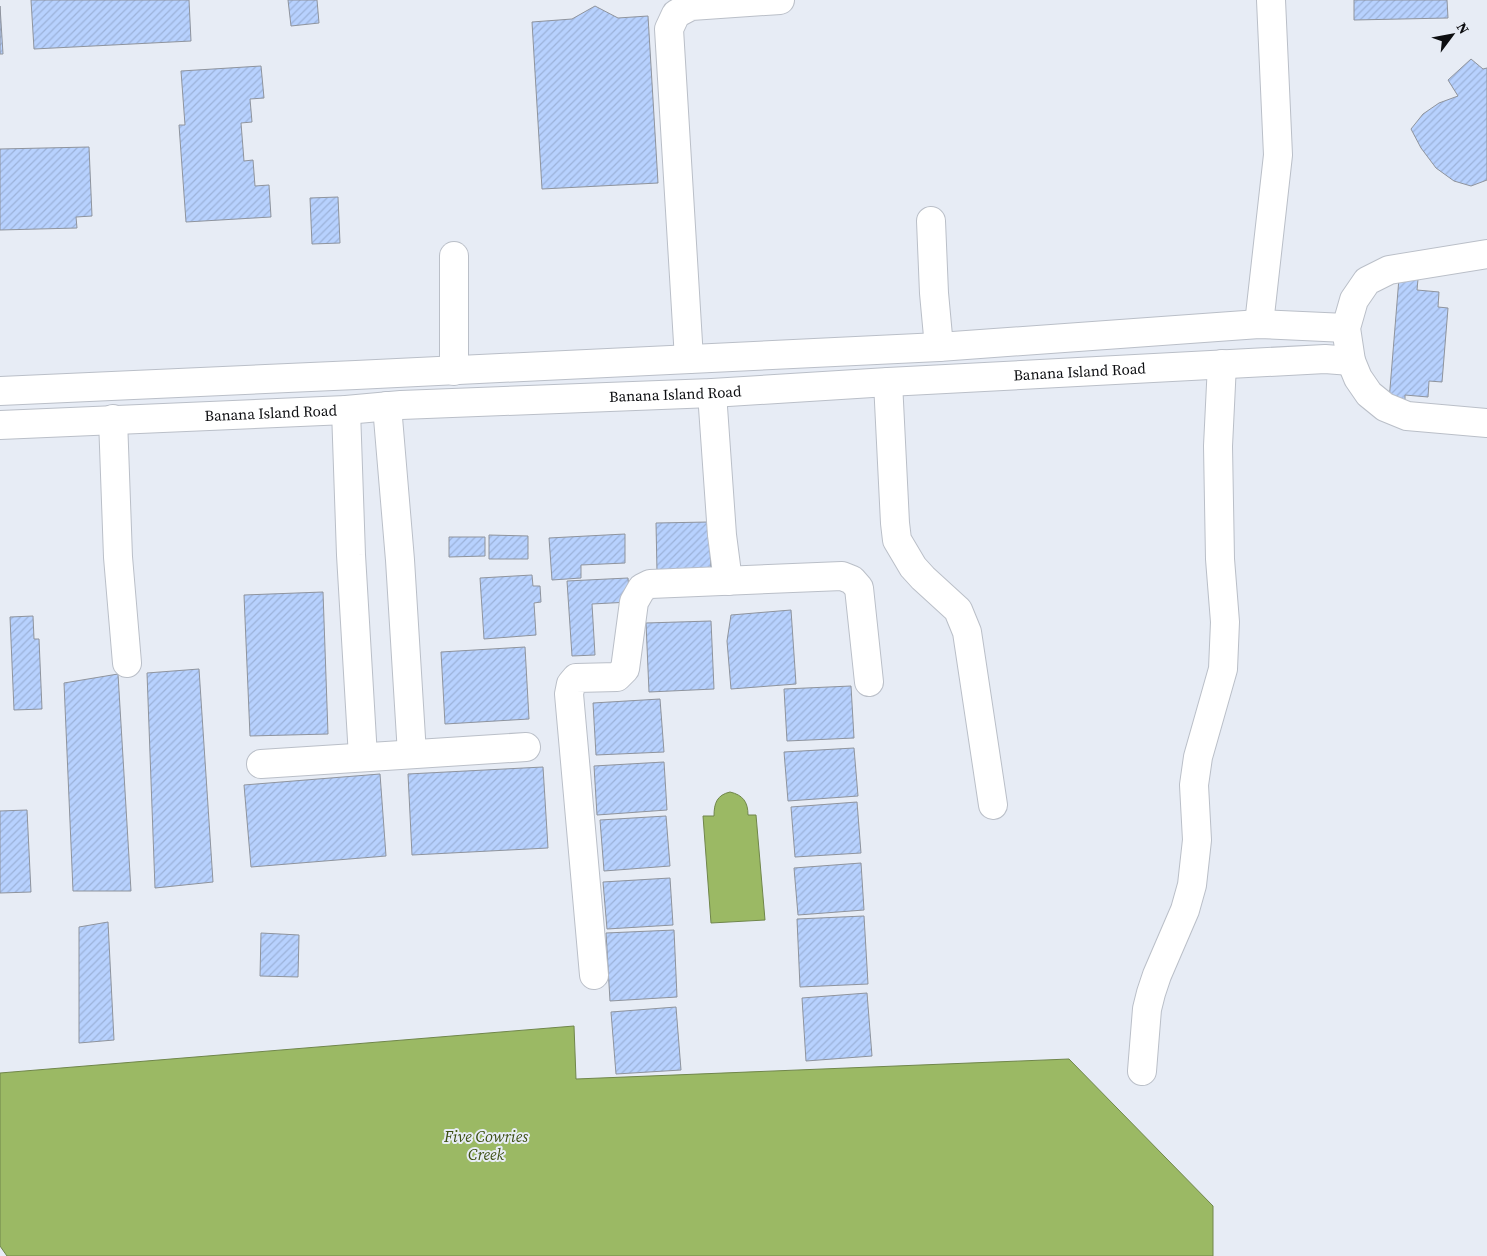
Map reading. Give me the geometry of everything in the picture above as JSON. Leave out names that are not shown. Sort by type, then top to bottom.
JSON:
[{"type":"street","points":[[689,359],[669,30],[676,14],[691,6],[780,0]]},
{"type":"street","points":[[1258,324],[1278,155],[1272,0]]},
{"type":"street","points":[[931,221],[934,294],[939,347]]},
{"type":"street","points":[[1487,254],[1389,270],[1367,281],[1354,300],[1346,328],[1351,361],[1358,378],[1369,394],[1385,408],[1407,416],[1487,423]]},
{"type":"street","points":[[454,256],[454,370]]},
{"type":"street","points":[[0,391],[939,347],[1258,324],[1346,328]]},
{"type":"street","name":"Banana Island Road","points":[[0,425],[346,410],[387,406],[712,393],[1325,359],[1351,361]]},
{"type":"street","points":[[1142,1071],[1147,1009],[1151,993],[1185,910],[1192,885],[1197,840],[1194,785],[1197,764],[1223,669],[1225,622],[1220,559],[1218,446],[1222,364]]},
{"type":"street","points":[[888,382],[894,523],[897,540],[913,567],[958,610],[967,632],[993,805]]},
{"type":"street","points":[[712,393],[722,535],[728,581]]},
{"type":"street","points":[[387,406],[400,560],[412,754]]},
{"type":"street","points":[[346,410],[351,555],[362,758]]},
{"type":"street","points":[[113,419],[118,557],[127,663]]},
{"type":"street","points":[[594,975],[569,694],[571,684],[576,678],[618,677],[625,670],[634,602],[642,588],[650,584],[842,576],[852,580],[859,588],[869,682]]},
{"type":"street","points":[[260,764],[526,747]]},
{"type":"water","points":[[730,792],[744,800],[748,815],[756,815],[765,920],[711,923],[703,816],[714,816],[719,797]]},
{"type":"water","name":"Five Cowries Creek","points":[[574,1026],[576,1079],[1069,1059],[1213,1206],[1213,1256],[7,1256],[0,1246],[0,1073]]},
{"type":"building","points":[[31,0],[189,0],[191,41],[34,49]]},
{"type":"building","points":[[288,0],[317,0],[319,23],[291,26]]},
{"type":"building","points":[[1354,0],[1447,0],[1448,18],[1354,20]]},
{"type":"building","points":[[0,6],[3,54],[0,54]]},
{"type":"building","points":[[595,6],[618,18],[648,16],[658,183],[542,189],[532,22],[572,19]]},
{"type":"building","points":[[1471,59],[1483,69],[1487,68],[1487,180],[1471,186],[1454,181],[1436,168],[1421,148],[1411,129],[1423,114],[1439,103],[1458,96],[1448,80]]},
{"type":"building","points":[[261,66],[264,98],[250,99],[252,122],[241,123],[244,161],[253,160],[255,186],[269,185],[271,217],[186,222],[179,125],[185,125],[181,71]]},
{"type":"building","points":[[89,147],[92,216],[76,217],[77,228],[0,230],[0,149]]},
{"type":"building","points":[[338,197],[340,243],[312,244],[310,198]]},
{"type":"building","points":[[1399,278],[1418,279],[1417,290],[1439,292],[1438,307],[1448,308],[1442,382],[1429,381],[1428,397],[1405,395],[1405,402],[1389,401]]},
{"type":"building","points":[[709,522],[711,570],[657,572],[656,523]]},
{"type":"building","points":[[625,534],[625,563],[581,565],[581,578],[552,580],[549,538]]},
{"type":"building","points":[[489,535],[528,536],[528,559],[489,559]]},
{"type":"building","points":[[449,537],[485,537],[485,556],[449,557]]},
{"type":"building","points":[[532,575],[533,586],[540,586],[541,602],[534,603],[536,635],[484,639],[480,578]]},
{"type":"building","points":[[628,578],[630,602],[592,604],[595,655],[572,656],[567,581]]},
{"type":"building","points":[[323,592],[328,734],[250,736],[244,595]]},
{"type":"building","points":[[791,610],[796,684],[731,689],[727,641],[731,615]]},
{"type":"building","points":[[33,616],[34,639],[39,639],[42,709],[14,710],[10,617]]},
{"type":"building","points":[[711,621],[714,689],[649,692],[646,623]]},
{"type":"building","points":[[525,647],[529,719],[445,724],[441,652]]},
{"type":"building","points":[[199,669],[213,882],[155,888],[147,673]]},
{"type":"building","points":[[118,674],[131,891],[73,891],[64,683]]},
{"type":"building","points":[[851,686],[854,738],[787,741],[784,689]]},
{"type":"building","points":[[660,699],[664,752],[596,755],[593,703]]},
{"type":"building","points":[[854,748],[858,796],[788,801],[784,752]]},
{"type":"building","points":[[664,762],[667,810],[597,815],[594,766]]},
{"type":"building","points":[[543,767],[548,848],[412,855],[408,774]]},
{"type":"building","points":[[380,774],[386,856],[251,867],[244,785]]},
{"type":"building","points":[[857,802],[861,853],[795,857],[791,807]]},
{"type":"building","points":[[27,810],[31,892],[0,893],[0,811]]},
{"type":"building","points":[[666,816],[670,866],[604,871],[600,820]]},
{"type":"building","points":[[861,863],[864,910],[798,915],[794,868]]},
{"type":"building","points":[[670,878],[673,925],[607,929],[603,882]]},
{"type":"building","points":[[864,916],[868,984],[800,987],[797,919]]},
{"type":"building","points":[[108,922],[114,1040],[79,1043],[79,927]]},
{"type":"building","points":[[674,930],[677,997],[610,1001],[606,933]]},
{"type":"building","points":[[261,933],[299,935],[298,977],[260,976]]},
{"type":"building","points":[[867,993],[872,1056],[806,1061],[802,998]]},
{"type":"building","points":[[676,1007],[681,1070],[616,1074],[611,1012]]}]
